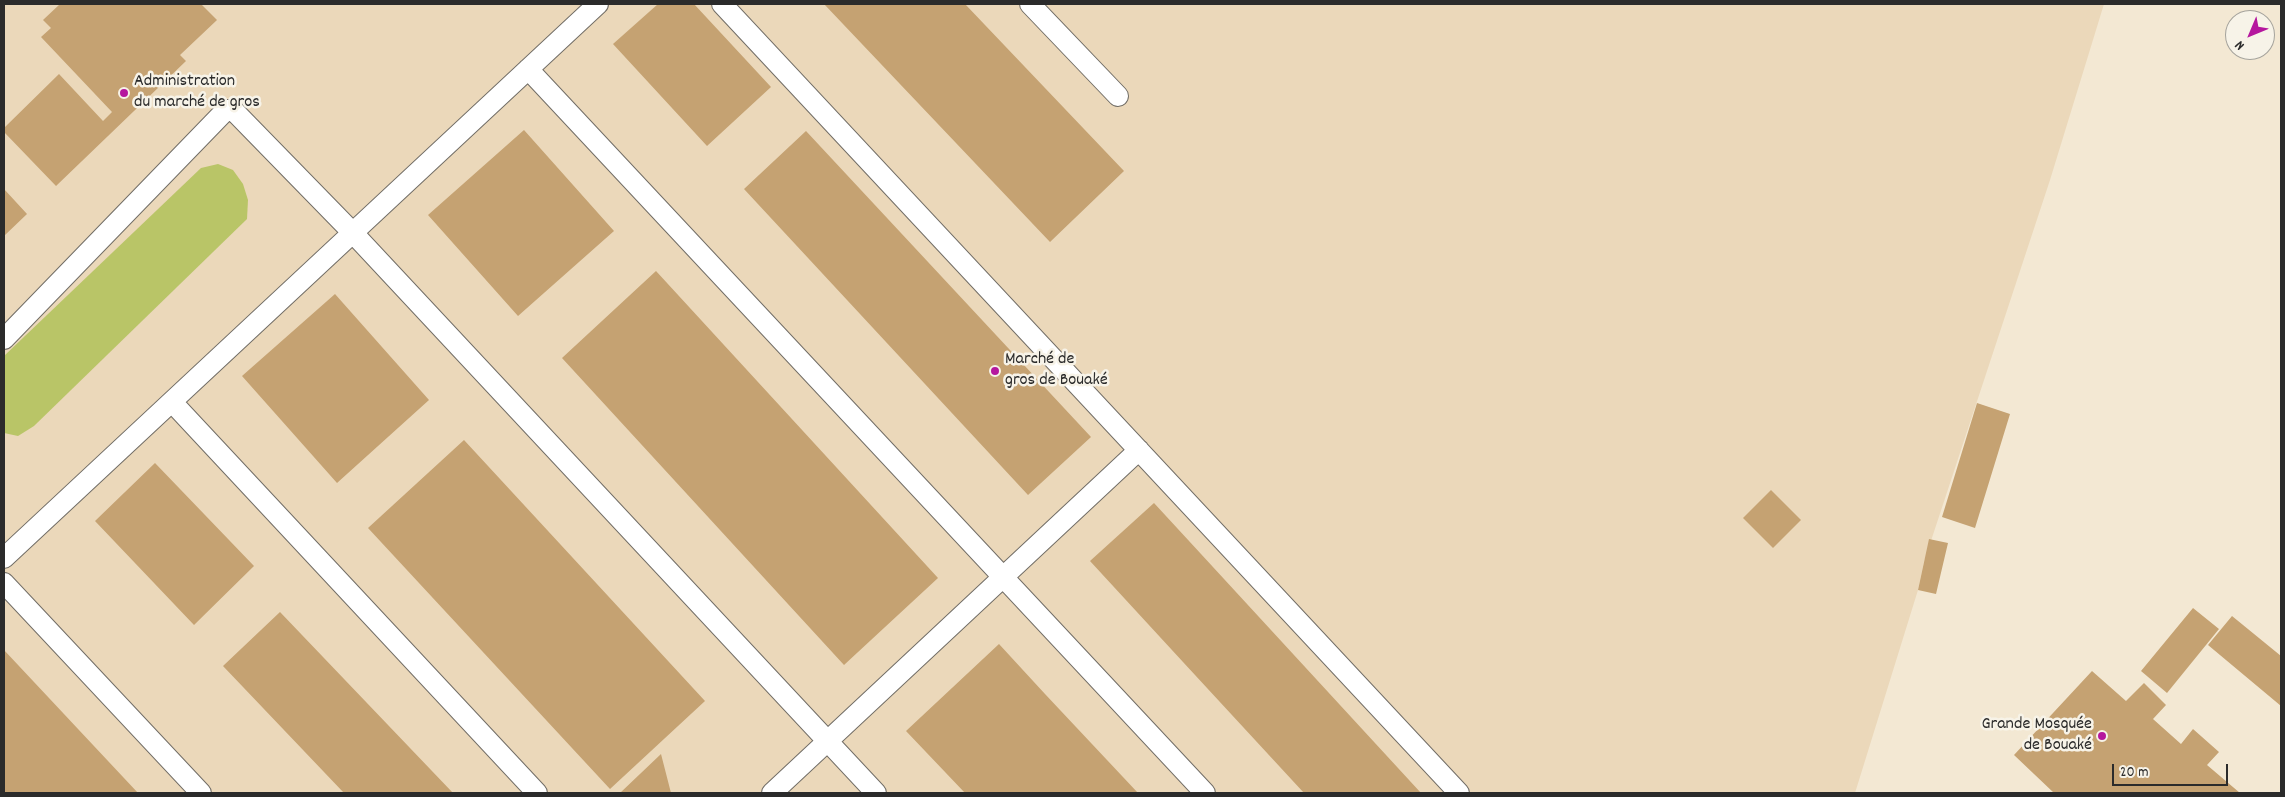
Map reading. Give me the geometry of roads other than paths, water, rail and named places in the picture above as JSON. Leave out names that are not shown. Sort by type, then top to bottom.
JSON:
[{"type":"lane","points":[[4,558],[598,4]]},
{"type":"lane","points":[[722,4],[1460,793]]},
{"type":"lane","points":[[1030,4],[1118,96]]},
{"type":"lane","points":[[528,69],[1205,793]]},
{"type":"lane","points":[[4,340],[226,110],[233,110],[240,115],[353,233],[876,793]]},
{"type":"lane","points":[[172,402],[537,793]]},
{"type":"lane","points":[[772,793],[1139,450]]},
{"type":"lane","points":[[4,582],[201,793]]},
{"type":"place","name":"Administration du marché de gros","points":[[124,93]]},
{"type":"place","name":"Marché de gros de Bouaké","points":[[995,371]]},
{"type":"place","name":"Grande Mosquée de Bouaké","points":[[2102,736]]}]
